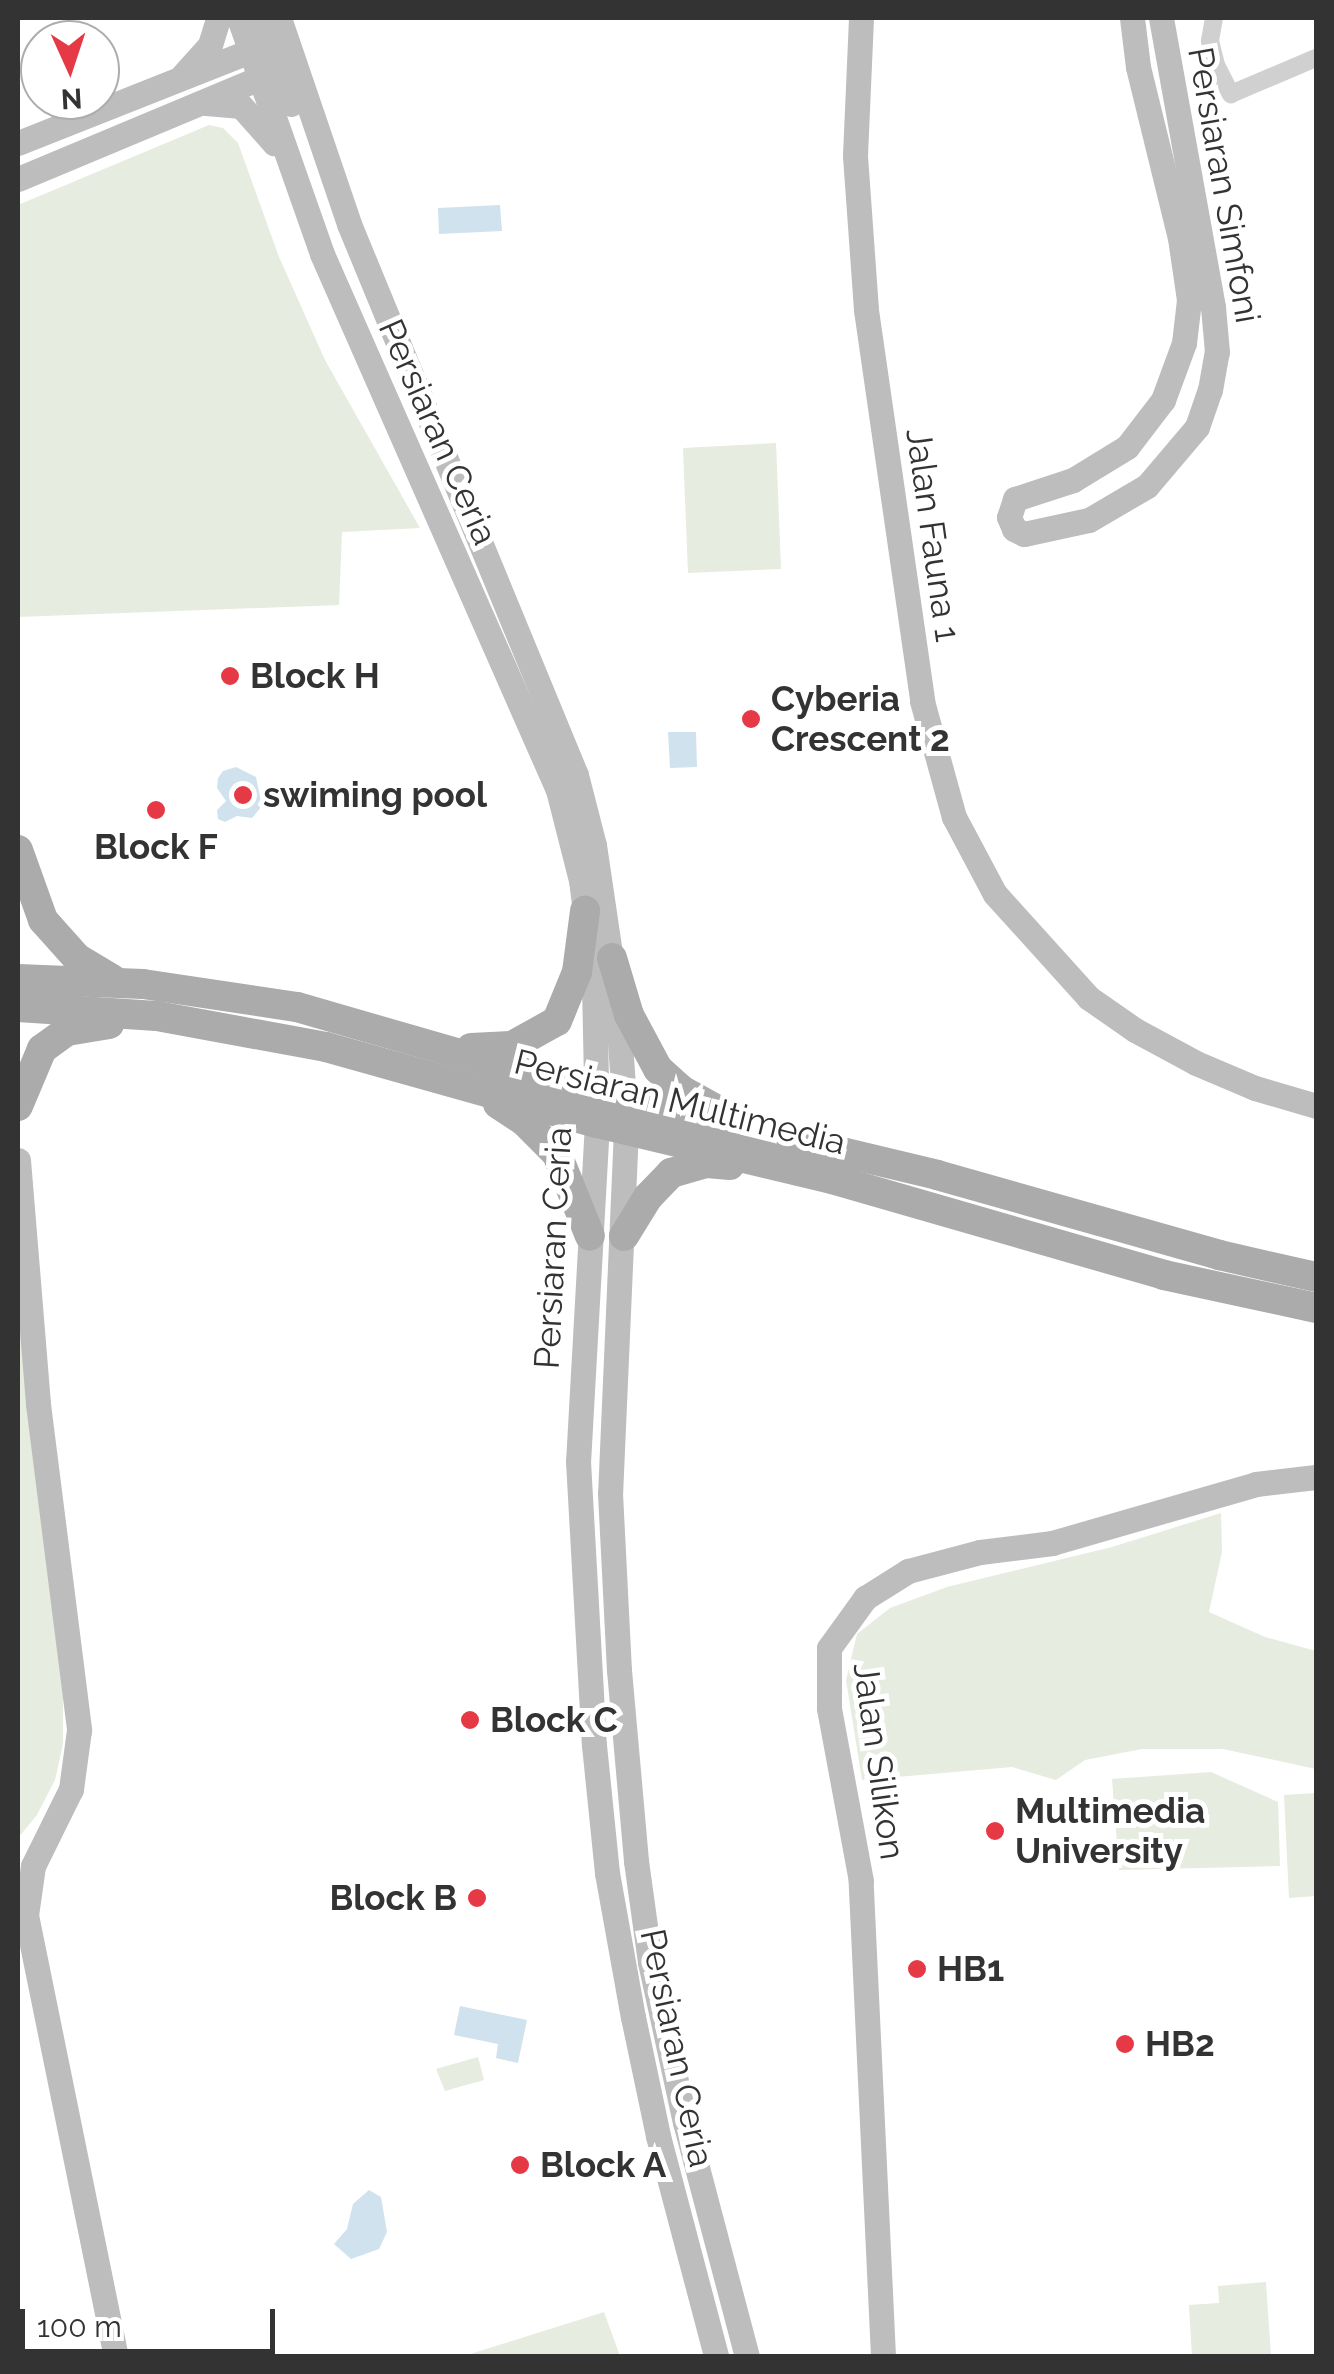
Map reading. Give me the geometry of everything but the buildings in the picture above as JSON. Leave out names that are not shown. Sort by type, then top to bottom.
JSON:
[{"type":"main road","points":[[18,850],[34,903],[50,928],[89,968],[120,982]]},
{"type":"main road","points":[[448,1048],[512,1046],[556,1021],[577,972],[585,910]]},
{"type":"main road","points":[[612,958],[629,1015],[658,1069],[703,1104],[808,1144]]},
{"type":"main road","name":"Persiaran Multimedia","points":[[18,978],[120,982],[296,1007],[448,1048],[610,1111],[832,1179],[1164,1275],[1316,1308]]},
{"type":"main road","name":"Persiaran Multimedia","points":[[18,1006],[157,1016],[326,1047],[436,1078],[808,1144],[1316,1277]]},
{"type":"main road","points":[[18,1106],[42,1049],[83,1026],[169,1028],[326,1047]]},
{"type":"main road","points":[[436,1078],[484,1096],[540,1134],[569,1175],[590,1236]]},
{"type":"main road","points":[[624,1236],[663,1179],[689,1166],[707,1163],[832,1179]]},
{"type":"street","points":[[176,82],[210,45],[218,18]]},
{"type":"street","name":"Persiaran Ceria","points":[[240,18],[259,61],[288,164],[354,330],[558,790],[585,910],[624,1236],[610,1493],[620,1685],[636,1861],[650,1962],[685,2122],[747,2356]]},
{"type":"street","points":[[261,18],[259,61],[286,88],[314,172],[336,189]]},
{"type":"street","name":"Persiaran Ceria","points":[[279,18],[336,189],[576,775],[594,845],[612,958],[610,1111],[590,1236],[578,1461],[583,1593],[607,1872],[658,2136],[716,2356]]},
{"type":"street","name":"Jalan Fauna 1","points":[[861,18],[855,156],[866,310],[918,680],[954,817],[996,894],[1089,998],[1135,1030],[1196,1063],[1255,1088],[1316,1106]]},
{"type":"street","name":"Persiaran Simfoni","points":[[1132,18],[1138,68],[1170,183],[1189,300],[1184,343],[1162,400],[1143,431],[1109,462],[1053,488],[1014,499],[1010,507],[1014,529],[1024,534],[1062,529],[1116,506],[1147,486],[1197,427],[1210,390],[1217,352],[1212,307],[1161,18]]},
{"type":"street","points":[[1214,18],[1210,40],[1216,66],[1231,94],[1316,58]]},
{"type":"street","points":[[18,144],[176,82],[259,61]]},
{"type":"street","points":[[18,180],[202,103],[259,61]]},
{"type":"street","points":[[202,103],[241,106],[288,164]]},
{"type":"street","points":[[1162,400],[1180,373],[1192,368],[1210,390]]},
{"type":"street","points":[[18,1160],[38,1404],[79,1730],[72,1788],[28,1890],[28,1930],[116,2356]]},
{"type":"street","name":"Jalan Silikon","points":[[883,2356],[861,1881],[829,1708],[829,1648],[866,1598],[908,1572],[980,1552],[1052,1543],[1256,1484],[1316,1477]]},
{"type":"street","points":[[18,1861],[51,1831]]},
{"type":"street","points":[[18,1937],[30,1959],[42,2002]]},
{"type":"shaded area","points":[[209,125],[223,128],[238,143],[279,257],[325,360],[420,528],[342,532],[339,605],[18,617],[18,205]]},
{"type":"shaded area","points":[[776,443],[781,569],[688,573],[683,448]]},
{"type":"shaded area","points":[[18,1311],[63,1695],[63,1744],[55,1780],[37,1815],[18,1838]]},
{"type":"shaded area","points":[[1221,1513],[1222,1552],[1209,1612],[1265,1637],[1316,1651],[1316,1769],[1223,1749],[1142,1749],[1085,1760],[1056,1780],[1012,1767],[862,1780],[846,1680],[857,1634],[890,1608],[947,1587],[1112,1547]]},
{"type":"shaded area","points":[[1211,1772],[1278,1802],[1280,1866],[1119,1870],[1112,1779]]},
{"type":"shaded area","points":[[1316,1793],[1316,1896],[1289,1898],[1284,1795]]},
{"type":"shaded area","points":[[478,2057],[484,2080],[445,2091],[436,2069]]},
{"type":"shaded area","points":[[1266,2282],[1271,2356],[1192,2356],[1189,2305],[1219,2303],[1218,2286]]},
{"type":"shaded area","points":[[604,2312],[620,2356],[464,2356]]},
{"type":"water","points":[[500,205],[502,231],[439,234],[438,208]]},
{"type":"water","points":[[668,732],[696,732],[697,767],[670,768]]},
{"type":"water","name":"swiming pool","points":[[236,767],[256,777],[262,806],[252,818],[237,816],[225,822],[218,819],[217,810],[226,801],[217,788],[218,778],[223,771]]},
{"type":"water","points":[[460,2006],[527,2020],[518,2063],[496,2058],[498,2044],[454,2035]]},
{"type":"water","points":[[369,2190],[381,2197],[387,2232],[379,2249],[351,2259],[334,2244],[347,2229],[353,2204]]},
{"type":"place","name":"Block H","points":[[230,676]]},
{"type":"place","name":"Cyberia Crescent 2","points":[[751,719]]},
{"type":"place","name":"swiming pool","points":[[243,795]]},
{"type":"place","name":"Block F","points":[[156,810]]},
{"type":"place","name":"Block C","points":[[470,1720]]},
{"type":"place","name":"Multimedia University","points":[[995,1831]]},
{"type":"place","name":"Block B","points":[[477,1898]]},
{"type":"place","name":"HB1","points":[[917,1969]]},
{"type":"place","name":"HB2","points":[[1125,2044]]},
{"type":"place","name":"Block A","points":[[520,2165]]}]
